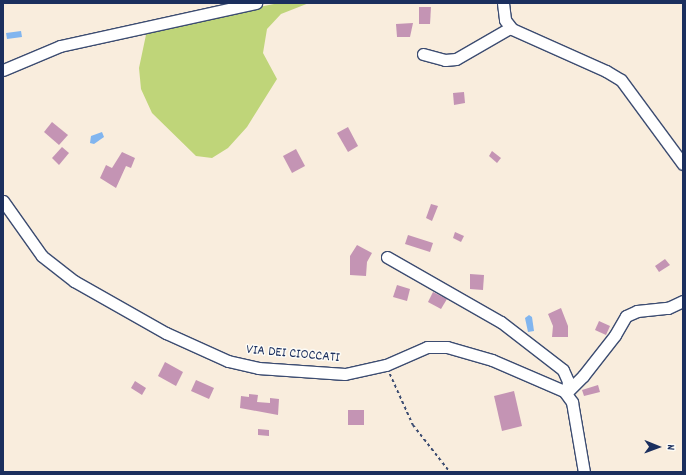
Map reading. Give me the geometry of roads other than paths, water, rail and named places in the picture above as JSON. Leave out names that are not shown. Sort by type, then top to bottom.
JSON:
[{"type":"street","points":[[3,70],[60,46],[256,3]]},
{"type":"street","points":[[503,3],[505,20],[510,28],[617,77],[629,90],[657,131],[683,164]]},
{"type":"street","points":[[423,54],[445,60],[456,59],[510,28]]},
{"type":"street","name":"VIA DEI CIOCCATI","points":[[3,201],[42,256],[70,279],[166,333],[228,361],[252,367],[330,375],[354,373],[386,365],[422,349],[446,347],[492,360],[567,392]]},
{"type":"street","points":[[387,257],[506,326],[563,370],[568,380],[567,392],[572,402],[584,472]]},
{"type":"street","points":[[567,392],[583,376],[615,335],[626,316],[637,311],[668,308],[683,301]]},
{"type":"water","points":[[21,31],[22,37],[7,39],[6,33]]},
{"type":"water","points":[[102,132],[104,137],[94,144],[90,143],[91,136]]},
{"type":"water","points":[[529,315],[532,317],[534,331],[528,332],[525,318]]}]
